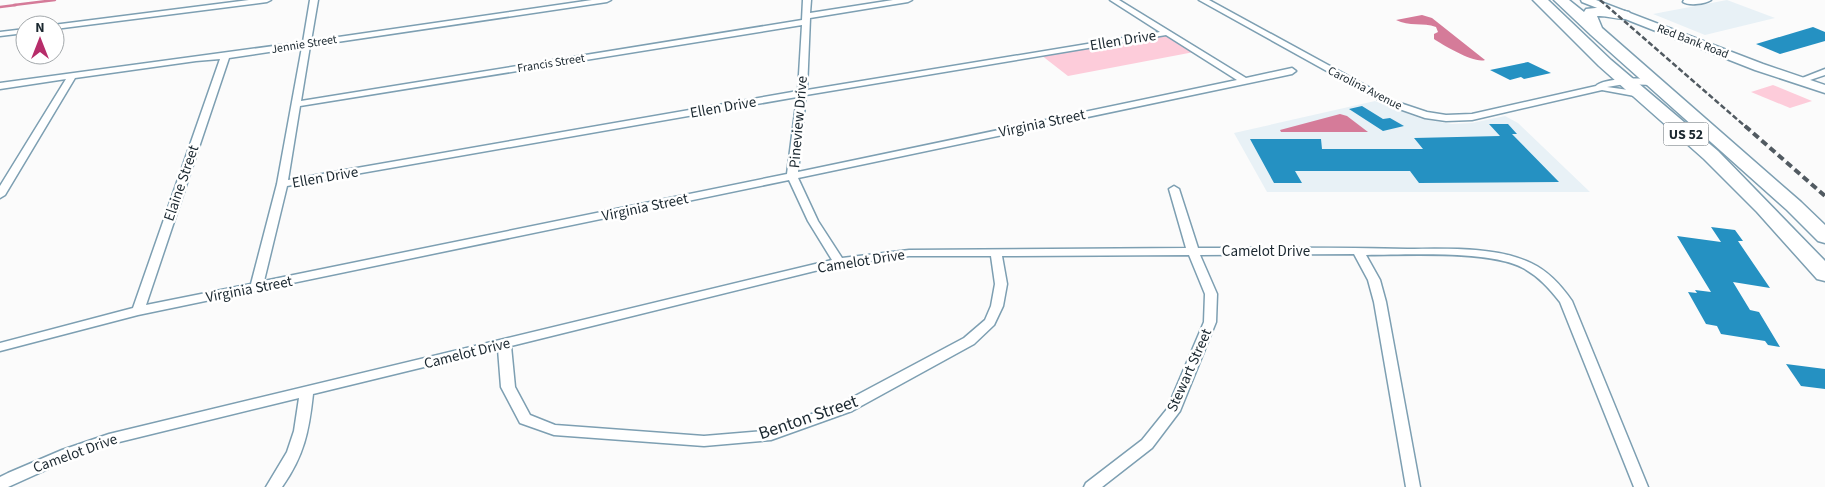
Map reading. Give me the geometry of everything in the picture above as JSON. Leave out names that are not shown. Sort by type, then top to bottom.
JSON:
[{"type":"highway","name":"US 52","points":[[1540,0],[1625,81],[1646,88],[1794,206],[1825,237]]},
{"type":"highway","name":"US 52","points":[[1561,0],[1596,32],[1646,88],[1764,208],[1825,274]]},
{"type":"highway","points":[[1596,32],[1589,15],[1591,12],[1605,11],[1624,15]]},
{"type":"main road","name":"Red Bank Road","points":[[1586,0],[1759,67],[1825,89]]},
{"type":"main road","name":"Red Bank Road","points":[[1604,0],[1769,64],[1801,80]]},
{"type":"street","points":[[65,26],[219,3],[268,0]]},
{"type":"street","points":[[256,288],[282,184],[314,0]]},
{"type":"street","name":"Jennie Street","points":[[0,86],[196,58],[225,56],[607,0]]},
{"type":"street","name":"Pineview Drive","points":[[807,0],[802,93],[792,176],[813,220],[839,262]]},
{"type":"street","name":"Francis Street","points":[[297,104],[908,0]]},
{"type":"street","points":[[1114,0],[1243,80]]},
{"type":"street","name":"Carolina Avenue","points":[[1203,0],[1391,103],[1425,115],[1446,118],[1472,117],[1599,88],[1646,88]]},
{"type":"street","points":[[1687,2],[1707,0]]},
{"type":"street","points":[[0,34],[15,32]]},
{"type":"street","name":"Ellen Drive","points":[[282,184],[802,93],[1166,33]]},
{"type":"street","name":"Elaine Street","points":[[138,311],[225,56]]},
{"type":"street","name":"Virginia Street","points":[[0,347],[138,311],[256,288],[1292,71]]},
{"type":"street","points":[[1801,80],[1825,72]]},
{"type":"street","points":[[0,195],[72,76]]},
{"type":"street","name":"Carolina Avenue","points":[[1599,88],[1600,85],[1625,81]]},
{"type":"street","name":"Stewart Street","points":[[1091,487],[1147,444],[1173,411],[1210,322],[1210,294],[1193,252],[1174,189]]},
{"type":"street","points":[[1358,251],[1374,280],[1380,302],[1413,487]]},
{"type":"street","name":"Camelot Drive","points":[[0,484],[68,452],[108,439],[839,262],[909,253],[1358,251],[1464,253],[1494,256],[1526,265],[1549,280],[1566,301],[1640,487]]},
{"type":"street","name":"Benton Street","points":[[504,344],[508,388],[526,419],[554,430],[704,441],[766,436],[848,407],[969,341],[990,322],[997,306],[1001,284],[996,253]]},
{"type":"street","points":[[274,487],[290,467],[301,440],[306,392]]},
{"type":"shaded area","points":[[1727,0],[1775,18],[1705,35],[1653,14]]},
{"type":"shaded area","points":[[1422,15],[1432,18],[1485,60],[1467,57],[1434,39],[1434,34],[1438,32],[1436,27],[1396,20]]},
{"type":"shaded area","points":[[1166,35],[1194,52],[1068,76],[1041,55]]},
{"type":"shaded area","points":[[1773,85],[1812,101],[1790,108],[1751,92]]},
{"type":"shaded area","points":[[1375,101],[1422,119],[1452,124],[1472,123],[1505,116],[1518,123],[1590,192],[1267,192],[1234,133]]},
{"type":"shaded area","points":[[1340,114],[1347,116],[1368,132],[1281,132],[1280,130]]},
{"type":"building","points":[[1813,27],[1825,32],[1825,41],[1780,54],[1756,44]]},
{"type":"building","points":[[1528,62],[1551,73],[1510,80],[1490,70]]},
{"type":"building","points":[[1362,106],[1383,119],[1390,118],[1404,126],[1383,131],[1349,109]]},
{"type":"building","points":[[1489,124],[1508,124],[1517,134],[1512,134],[1559,182],[1419,183],[1410,171],[1295,171],[1302,183],[1274,183],[1250,139],[1321,139],[1322,149],[1423,149],[1414,138],[1500,136]]},
{"type":"building","points":[[1711,227],[1735,230],[1743,241],[1738,241],[1770,288],[1733,282],[1750,310],[1759,312],[1780,347],[1768,345],[1765,341],[1721,334],[1717,326],[1706,324],[1688,292],[1697,293],[1695,290],[1711,292],[1677,236],[1721,242]]},
{"type":"building","points":[[1786,364],[1825,369],[1825,389],[1801,386]]},
{"type":"waterway","points":[[14,5],[55,0]]},
{"type":"waterway","points":[[0,7],[16,5]]},
{"type":"railway","points":[[1600,0],[1746,127]]},
{"type":"railway","points":[[1745,126],[1825,196]]}]
